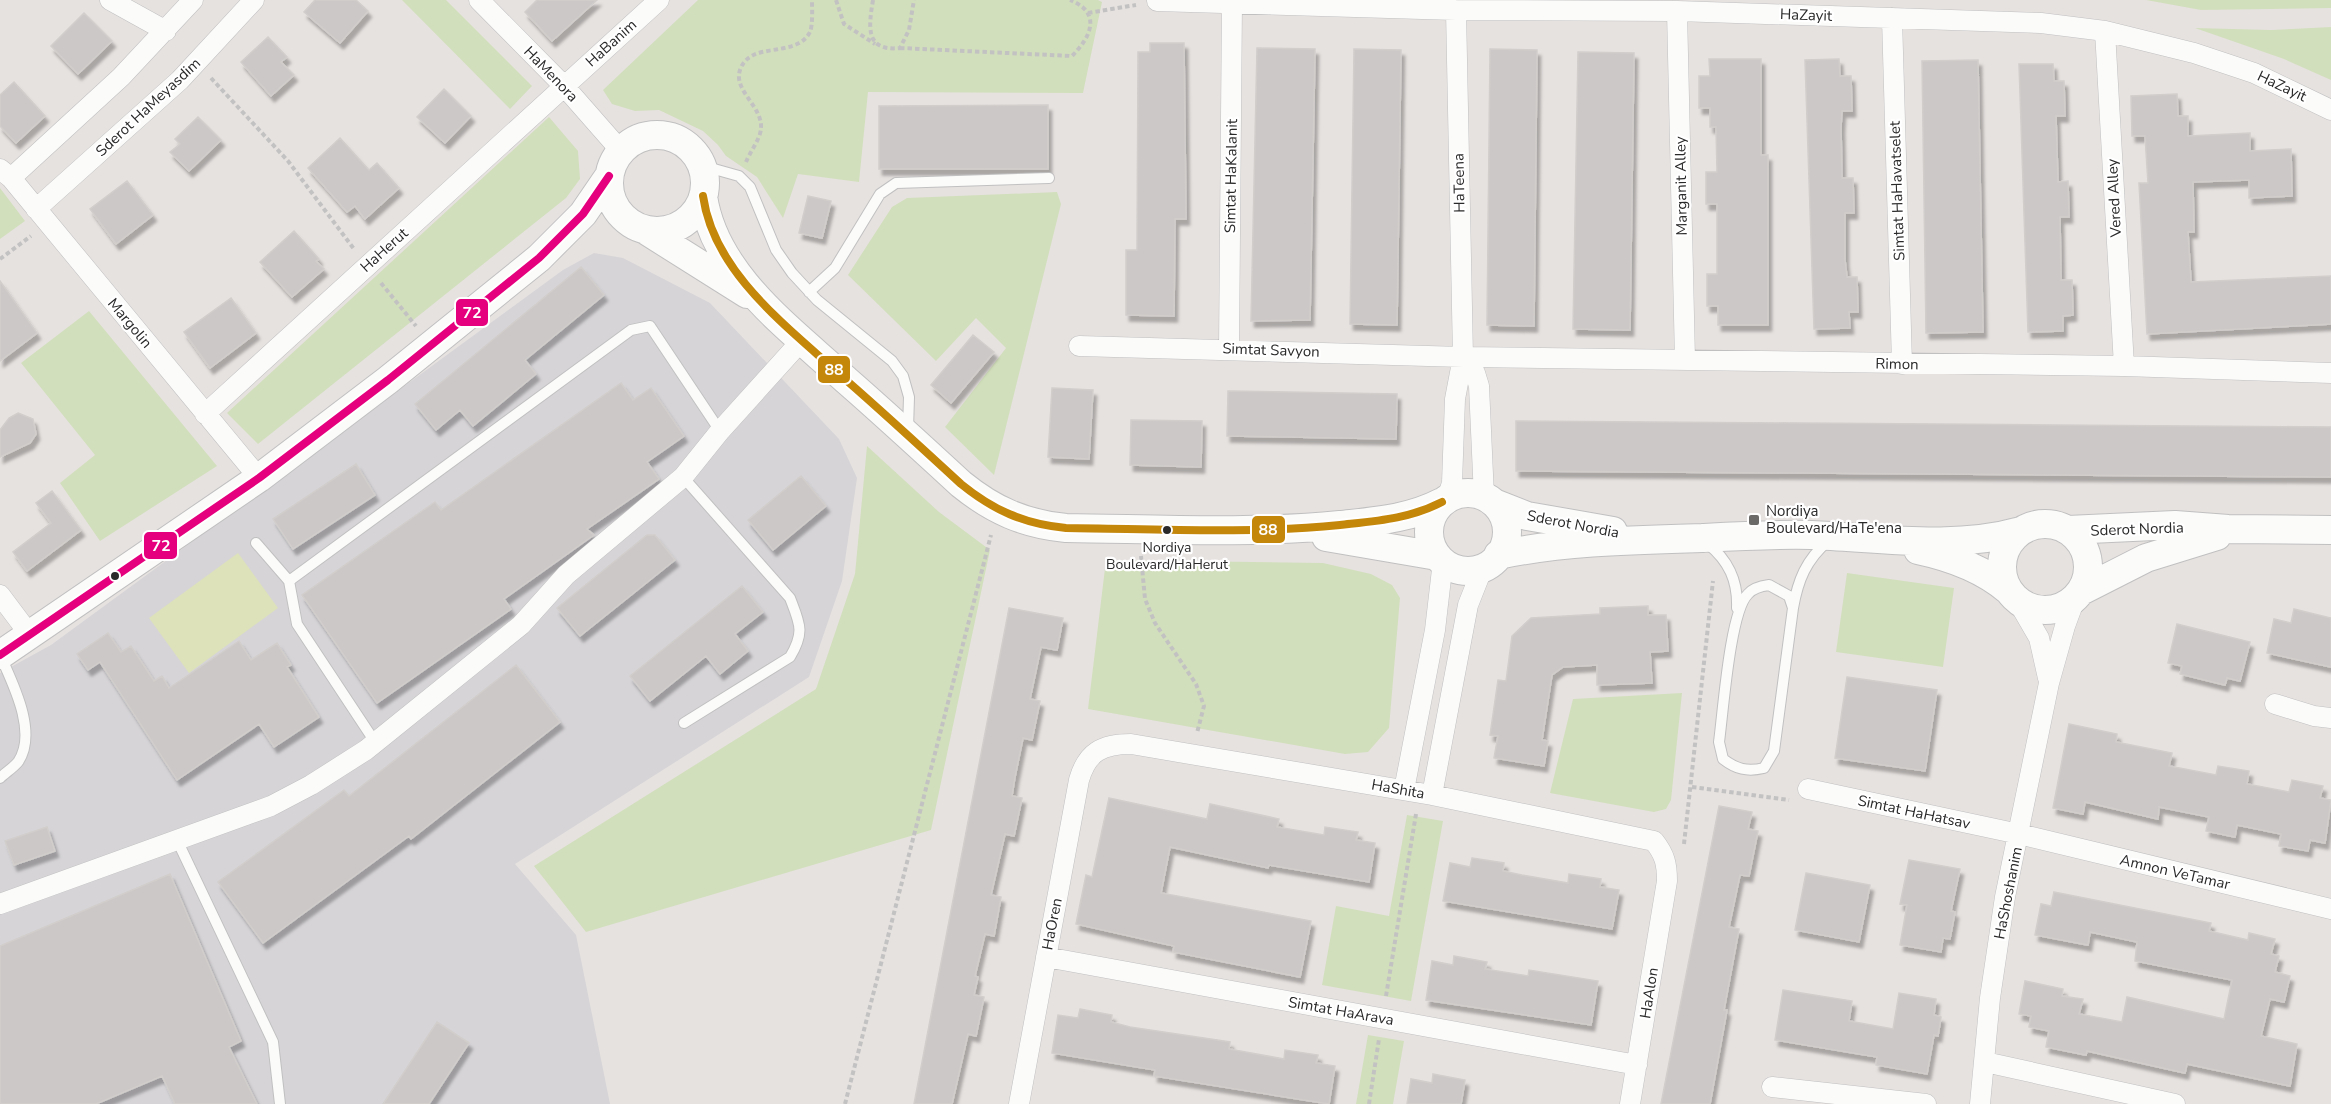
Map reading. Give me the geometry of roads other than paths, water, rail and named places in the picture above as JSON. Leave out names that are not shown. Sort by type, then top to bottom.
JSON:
[{"type":"street","points":[[110,0],[166,32]]},
{"type":"street","points":[[6,173],[121,77],[194,0]]},
{"type":"street","name":"Sderot HaMeyasdim","points":[[42,216],[196,63],[254,0]]},
{"type":"street","name":"HaMenora","points":[[479,0],[564,86],[615,163]]},
{"type":"street","name":"HaBanim","points":[[564,86],[659,0]]},
{"type":"street","name":"HaZayit","points":[[1157,1],[1456,10],[1677,11],[1996,20],[2105,31],[2140,38],[2254,73],[2331,110]]},
{"type":"street","name":"Simtat HaKalanit","points":[[1229,349],[1232,2]]},
{"type":"street","name":"HaTeena","points":[[1444,501],[1452,483],[1457,379],[1463,357],[1456,10]]},
{"type":"street","name":"Marganit Alley","points":[[1677,11],[1685,360]]},
{"type":"street","name":"Simtat HaHavatselet","points":[[1892,18],[1902,364]]},
{"type":"street","name":"Vered Alley","points":[[2105,31],[2124,366]]},
{"type":"street","name":"HaHerut","points":[[205,414],[564,86]]},
{"type":"street","points":[[0,655],[259,478],[432,345],[539,258],[583,214],[615,163],[633,141],[647,136],[662,135],[677,139],[699,160],[704,174],[703,196],[710,225],[722,249],[764,304]]},
{"type":"street","points":[[615,163],[609,190],[620,215],[764,304],[961,484],[998,510],[1041,526],[1282,531],[1395,519],[1424,511],[1463,493],[1489,500],[1505,521],[1506,532],[1468,605],[1419,793]]},
{"type":"street","name":"Margolin","points":[[6,173],[259,478]]},
{"type":"street","points":[[539,258],[593,228],[640,228],[664,231],[679,226],[692,217],[703,196]]},
{"type":"street","points":[[0,904],[271,806],[311,785],[375,741],[521,625],[566,575],[683,477],[720,431],[803,339]]},
{"type":"street","name":"Simtat Savyon","points":[[1079,346],[1463,357]]},
{"type":"street","name":"HaTeena","points":[[1463,357],[1475,373],[1480,394],[1489,500]]},
{"type":"street","name":"Rimon","points":[[1463,357],[2124,366],[2331,373]]},
{"type":"street","name":"Sderot Nordia","points":[[1489,500],[1527,516],[1654,539],[1708,544],[1833,536],[1875,540],[1983,540],[2021,531]]},
{"type":"street","points":[[1444,501],[1430,523],[1431,546],[1440,558],[1455,568],[1466,571],[1491,561]]},
{"type":"street","points":[[2044,524],[2068,530],[2077,538],[2087,558],[2088,570],[2079,594],[2066,605],[2041,610],[2013,595],[2002,565],[2011,540],[2021,531],[2044,524]]},
{"type":"street","name":"Sderot Nordia","points":[[2068,530],[2175,525],[2243,530],[2331,530]]},
{"type":"street","name":"Sderot Nordia","points":[[2079,594],[2171,548],[2243,530]]},
{"type":"street","points":[[1282,531],[1440,558]]},
{"type":"street","name":"Sderot Nordia","points":[[1491,561],[1541,548],[1654,539]]},
{"type":"street","name":"Sderot Nordia","points":[[1875,540],[1969,565],[1991,576],[2013,595]]},
{"type":"street","points":[[1419,793],[1440,558]]},
{"type":"street","name":"HaShoshanim","points":[[1980,1104],[1999,936],[2049,683],[2065,626],[2079,594]]},
{"type":"street","points":[[0,595],[30,635]]},
{"type":"street","name":"HaShoshanim","points":[[2013,595],[2038,638],[2049,683]]},
{"type":"street","points":[[2275,704],[2314,716],[2331,718]]},
{"type":"street","name":"HaShita","points":[[1097,751],[1115,744],[1131,744],[1419,793],[1636,835],[1654,841],[1663,852],[1667,873]]},
{"type":"street","name":"HaOren","points":[[1019,1104],[1078,780],[1084,762],[1097,751]]},
{"type":"street","name":"Simtat HaHatsav","points":[[1808,789],[2019,834]]},
{"type":"street","name":"Amnon VeTamar","points":[[2019,834],[2331,909]]},
{"type":"street","name":"HaAlon","points":[[1630,1104],[1667,873]]},
{"type":"street","name":"Simtat HaArava","points":[[1046,957],[1637,1065]]},
{"type":"street","points":[[1985,1062],[2175,1104]]},
{"type":"street","points":[[1772,1087],[1926,1104]]},
{"type":"lane","points":[[699,160],[714,169],[739,176],[750,187],[776,250],[809,292],[892,361],[903,376],[909,397],[908,436]]},
{"type":"lane","points":[[809,292],[835,268],[880,194],[896,183],[1049,178]]},
{"type":"lane","points":[[289,581],[631,330],[650,326],[720,431]]},
{"type":"lane","points":[[683,477],[790,598],[798,619],[800,639],[790,657],[684,723]]},
{"type":"lane","points":[[1708,544],[1734,576],[1738,589],[1737,616],[1719,751],[1723,759],[1730,764],[1752,771],[1764,768],[1774,751],[1797,587],[1804,567],[1833,536]]},
{"type":"lane","points":[[256,543],[289,581],[297,624],[375,741]]},
{"type":"lane","points":[[1737,616],[1748,593],[1758,587],[1769,585],[1789,596],[1793,608]]},
{"type":"lane","points":[[0,655],[21,701],[25,738],[18,761],[0,778]]},
{"type":"lane","points":[[177,840],[273,1042],[280,1104]]},
{"type":"place","name":"Nordiya Boulevard/HaTe'ena","points":[[1754,520]]},
{"type":"place","name":"Nordiya Boulevard/HaHerut","points":[[1167,530]]}]
